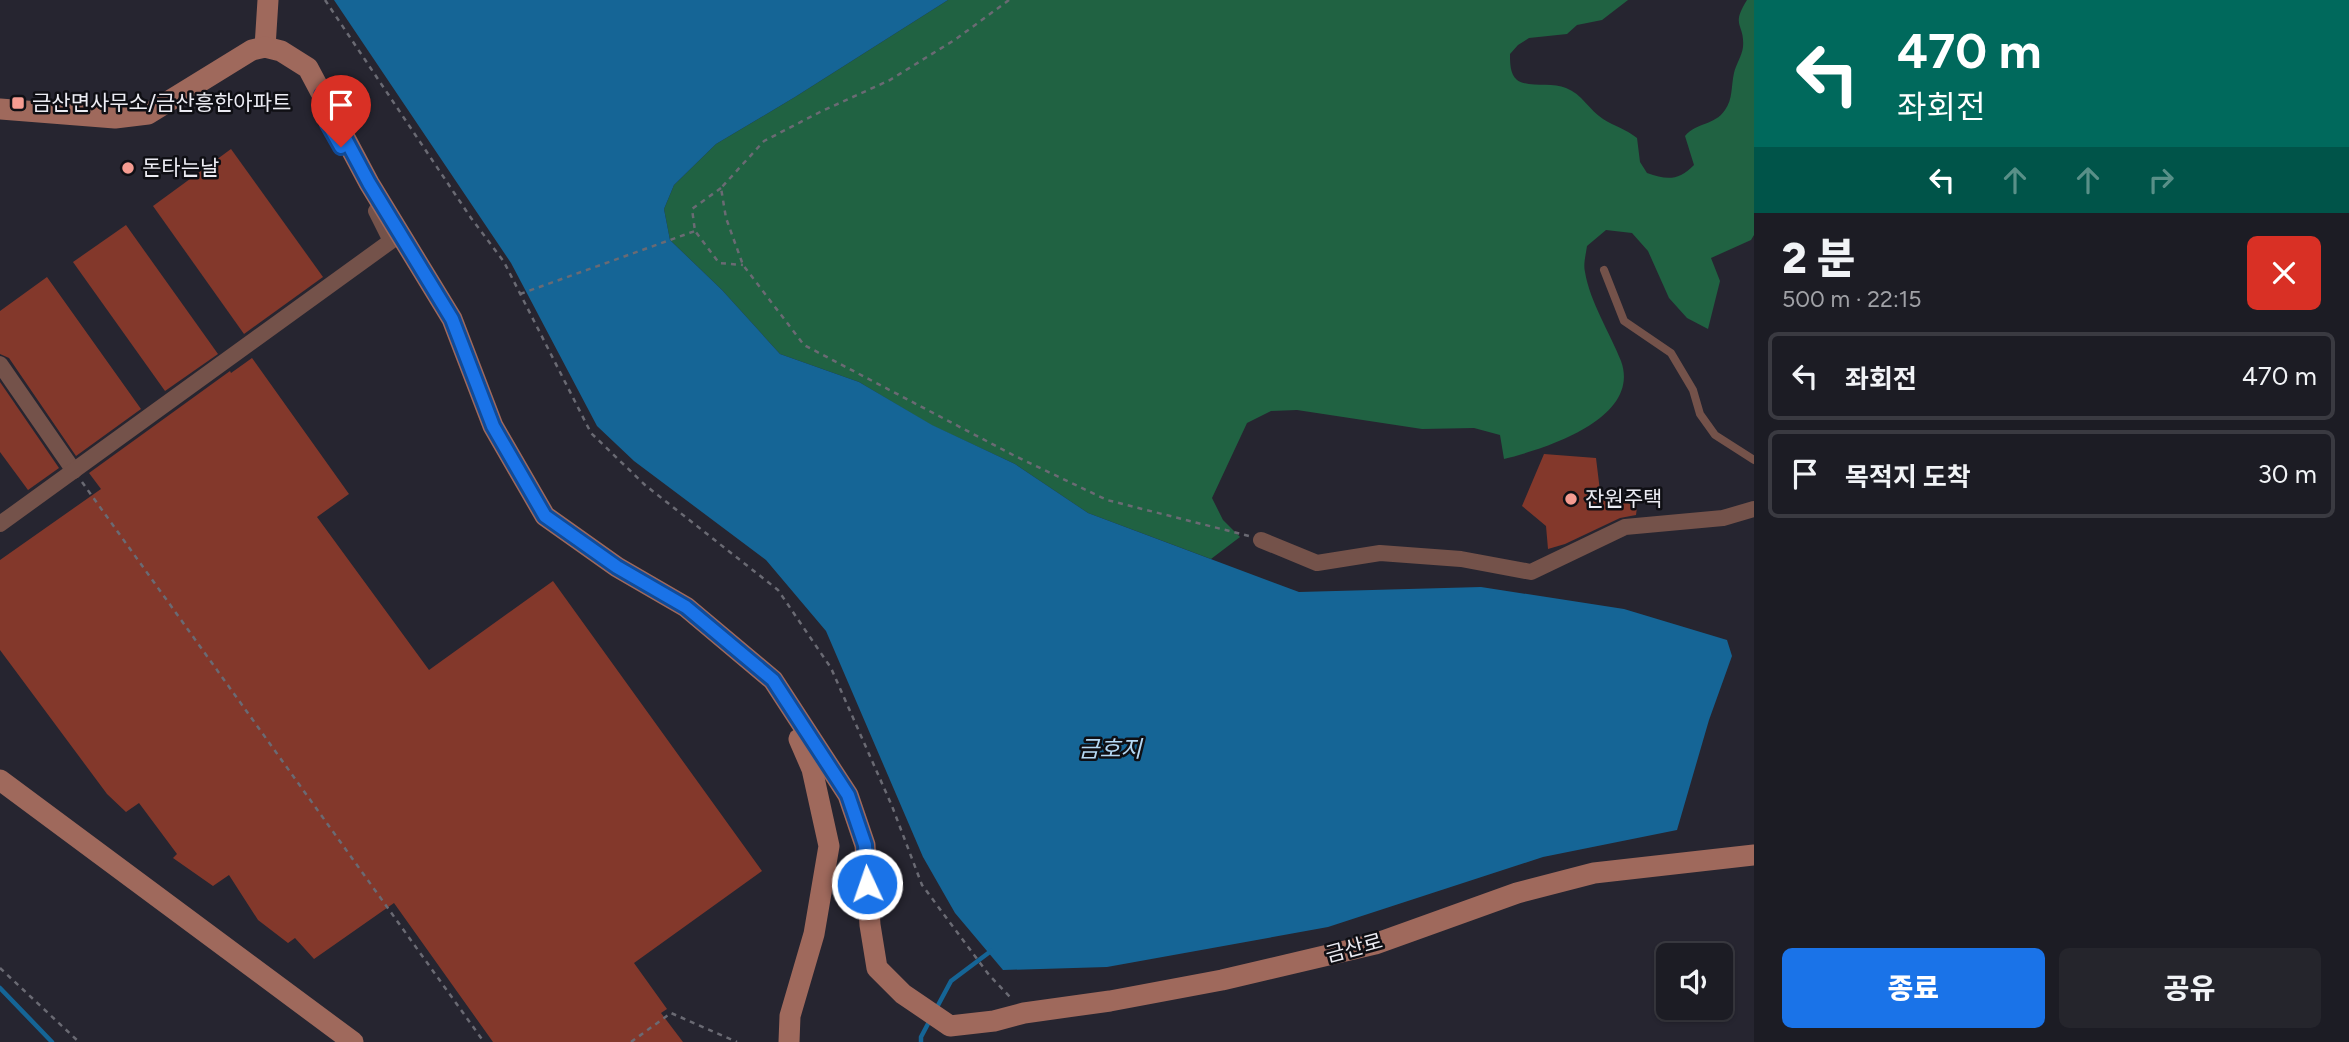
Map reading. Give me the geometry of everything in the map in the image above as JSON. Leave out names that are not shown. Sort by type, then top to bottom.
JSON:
[{"type":"street","points":[[265,47],[268,0]]},
{"type":"street","points":[[0,109],[115,118],[148,114],[253,50],[265,47],[281,51],[308,68],[369,183],[452,319],[493,426],[545,516],[617,567],[686,607],[773,680],[812,769],[829,846],[814,934],[790,1016],[789,1042]]},
{"type":"street","points":[[0,524],[391,242],[328,124],[322,95]]},
{"type":"street","points":[[0,365],[74,471]]},
{"type":"street","points":[[1261,540],[1317,563],[1380,553],[1461,559],[1531,572],[1625,527],[1723,518],[1754,509]]},
{"type":"street","name":"금산로","points":[[773,680],[848,795],[865,845],[870,925],[877,968],[902,994],[950,1026],[994,1021],[1024,1013],[1110,1001],[1222,980],[1375,944],[1517,893],[1594,873],[1754,855]]},
{"type":"street","points":[[0,780],[353,1042]]},
{"type":"lane","points":[[1605,270],[1625,321],[1671,353],[1693,390],[1700,414],[1715,435],[1754,460]]},
{"type":"path","points":[[325,0],[471,218],[504,262],[591,432],[645,485],[778,590],[831,668],[892,806],[922,885],[989,975],[1024,1013]]},
{"type":"path","points":[[743,265],[719,263],[695,231],[692,209],[721,188],[764,141],[890,80],[956,39],[1009,0]]},
{"type":"path","points":[[721,188],[726,218],[743,265],[804,345],[1015,456],[1107,500],[1261,540]]},
{"type":"path","points":[[520,294],[695,231]]},
{"type":"path","points":[[74,471],[484,1042]]},
{"type":"path","points":[[0,968],[79,1042]]},
{"type":"path","points":[[631,1042],[671,1013],[737,1042]]},
{"type":"green space","points":[[948,0],[1628,0],[1602,20],[1577,25],[1567,34],[1529,38],[1510,54],[1511,68],[1515,78],[1522,82],[1560,86],[1577,94],[1603,119],[1637,138],[1640,162],[1647,173],[1672,178],[1683,174],[1694,165],[1685,136],[1695,128],[1716,119],[1728,106],[1734,73],[1743,47],[1739,15],[1747,0],[1754,0],[1754,235],[1751,240],[1711,258],[1720,281],[1708,329],[1687,318],[1669,298],[1648,251],[1632,233],[1606,230],[1587,246],[1584,266],[1588,283],[1621,361],[1624,381],[1617,399],[1604,415],[1585,428],[1542,448],[1504,459],[1500,435],[1474,428],[1422,429],[1297,410],[1271,411],[1247,423],[1212,498],[1223,520],[1240,537],[1211,559],[1088,513],[1015,464],[931,425],[859,382],[780,354],[722,290],[670,240],[664,209],[674,185],[716,144]]},
{"type":"water","name":"금호지","points":[[334,0],[948,0],[716,144],[674,185],[664,209],[670,240],[722,290],[780,354],[859,382],[932,425],[1015,464],[1088,513],[1299,592],[1481,587],[1624,609],[1727,640],[1732,656],[1709,720],[1677,830],[1543,857],[1328,927],[1107,967],[1003,970],[955,913],[923,857],[826,631],[766,560],[634,461],[597,426],[511,263]]},
{"type":"building","points":[[231,149],[323,277],[244,334],[153,206]]},
{"type":"building","points":[[126,225],[218,354],[165,391],[73,262]]},
{"type":"building","points":[[47,277],[141,409],[76,456],[9,358],[0,354],[0,311]]},
{"type":"building","points":[[252,358],[349,494],[317,517],[429,670],[553,581],[762,871],[634,963],[667,1009],[661,1013],[683,1042],[493,1042],[394,903],[314,959],[295,938],[288,943],[258,920],[229,875],[213,886],[173,858],[177,854],[139,803],[126,812],[107,794],[0,650],[0,560],[101,489],[89,473]]},
{"type":"building","points":[[0,382],[59,468],[28,490],[0,452]]},
{"type":"building","name":"잔원주택","points":[[1544,454],[1596,458],[1600,491],[1637,507],[1636,515],[1620,518],[1565,544],[1548,549],[1546,526],[1522,506]]},
{"type":"waterway","points":[[936,1009],[951,981],[991,951]]},
{"type":"waterway","points":[[0,988],[52,1042]]},
{"type":"waterway","points":[[921,1042],[930,1020]]},
{"type":"place","name":"금산면사무소/금산흥한아파트","points":[[18,103]]},
{"type":"place","name":"돈타는날","points":[[128,168]]},
{"type":"place","name":"잔원주택","points":[[1571,499]]},
{"type":"route","points":[[341,147],[328,124],[322,95],[369,183],[452,319],[493,426],[545,516],[617,567],[686,607],[773,680],[848,795],[865,845],[867,884]]}]
